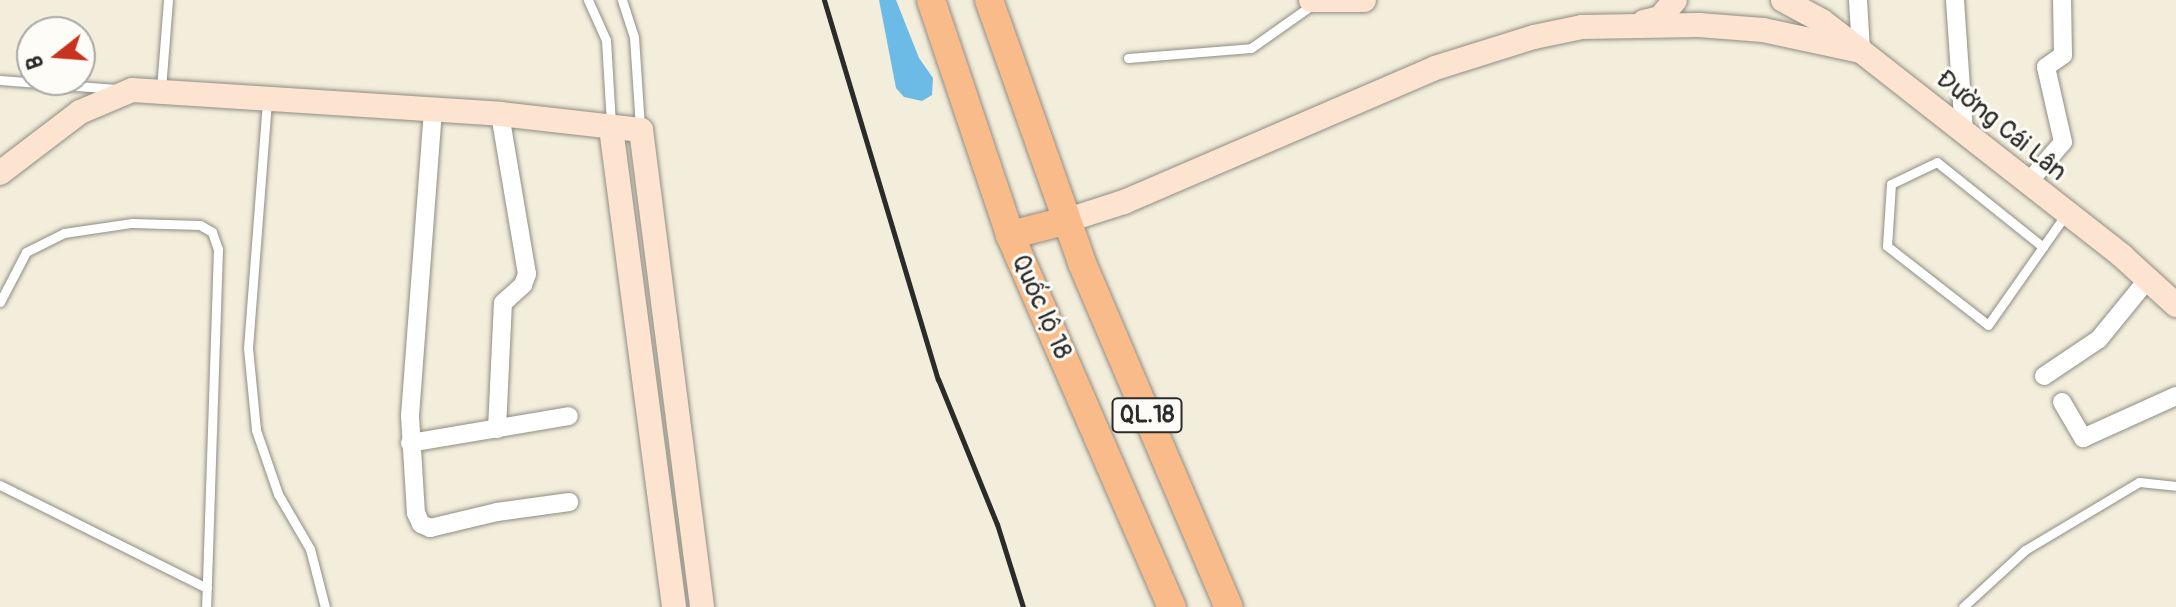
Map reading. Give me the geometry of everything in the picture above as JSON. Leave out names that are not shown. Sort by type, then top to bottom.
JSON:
[{"type":"main road","name":"Quốc lộ 18","points":[[931,0],[1010,235],[1172,607]]},
{"type":"main road","name":"Quốc lộ 18","points":[[989,0],[1065,221],[1229,607]]},
{"type":"main road","points":[[1315,1],[1364,0]]},
{"type":"main road","points":[[1638,24],[1660,18],[1675,0]]},
{"type":"main road","name":"Đường Cái Lân","points":[[1783,0],[1822,21],[1861,51],[2148,279],[2176,305]]},
{"type":"main road","points":[[1010,235],[1124,202],[1489,48],[1582,27],[1638,24],[1763,30],[1861,51]]},
{"type":"main road","points":[[0,173],[80,112],[132,90],[500,114],[641,130],[702,607]]},
{"type":"main road","points":[[611,128],[674,607]]},
{"type":"street","points":[[1858,0],[1861,51]]},
{"type":"street","points":[[1955,0],[1964,132]]},
{"type":"street","points":[[2027,184],[2063,142],[2046,67],[2063,55],[2062,0]]},
{"type":"street","points":[[433,110],[410,443],[416,513],[421,524],[430,528],[497,512],[569,502]]},
{"type":"street","points":[[497,429],[503,303],[523,285],[527,274],[500,114]]},
{"type":"street","points":[[2044,376],[2099,339],[2148,279]]},
{"type":"street","points":[[2062,402],[2083,438],[2176,396]]},
{"type":"street","points":[[410,443],[569,416]]},
{"type":"lane","points":[[160,93],[168,0]]},
{"type":"lane","points":[[588,0],[606,40],[611,128]]},
{"type":"lane","points":[[622,0],[634,37],[641,130]]},
{"type":"lane","points":[[1128,58],[1251,48],[1315,1]]},
{"type":"lane","points":[[0,80],[132,90]]},
{"type":"lane","points":[[267,99],[248,348],[256,430],[278,494],[310,549],[325,607]]},
{"type":"lane","points":[[2043,247],[1937,162],[1891,184],[1887,246],[1988,325],[2043,247],[2066,214]]},
{"type":"lane","points":[[0,302],[26,252],[64,233],[161,223],[200,225],[212,232],[218,249],[206,607]]},
{"type":"lane","points":[[1963,607],[2025,550],[2139,482],[2176,486]]},
{"type":"lane","points":[[0,485],[207,588]]},
{"type":"water","points":[[879,0],[896,0],[919,58],[933,78],[932,95],[922,101],[904,97],[896,88]]},
{"type":"railway","points":[[824,0],[938,379],[997,524],[1023,607]]}]
